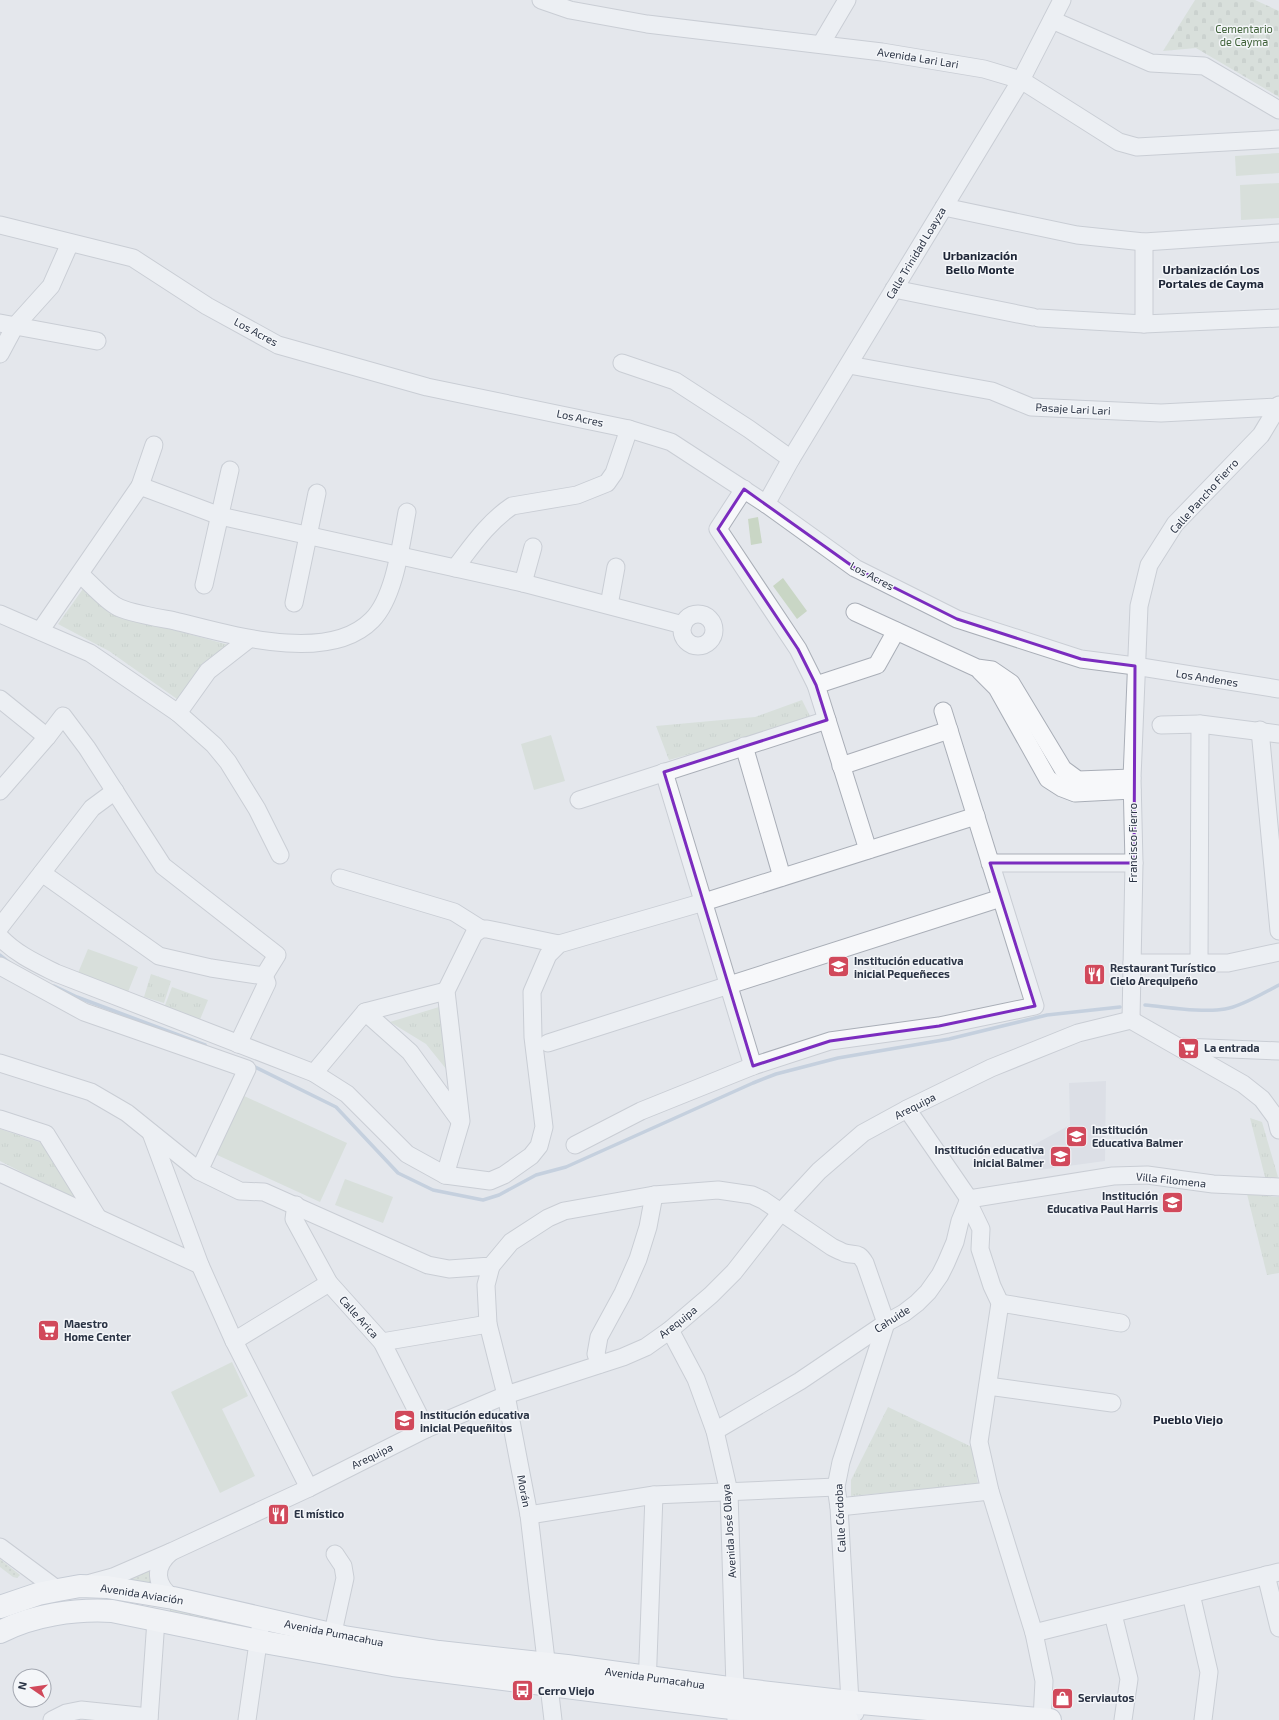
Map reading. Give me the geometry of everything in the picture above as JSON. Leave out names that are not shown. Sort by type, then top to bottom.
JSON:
[{"type":"main road","name":"Avenida Aviación","points":[[0,1607],[38,1594],[80,1586],[114,1588],[173,1598],[261,1619]]},
{"type":"main road","name":"Avenida Aviación","points":[[0,1632],[38,1618],[67,1612],[95,1610],[112,1611],[258,1641]]},
{"type":"main road","name":"Avenida Pumacahua","points":[[261,1619],[330,1644]]},
{"type":"main road","name":"Avenida Pumacahua","points":[[258,1641],[330,1644],[439,1652],[548,1674],[647,1687],[736,1706],[851,1714],[1045,1720]]},
{"type":"street","name":"Avenida Lari Lari","points":[[541,0],[570,10],[647,24],[882,52],[984,69],[1021,80],[1119,142],[1125,144],[1137,146],[1279,139]]},
{"type":"street","points":[[821,44],[847,0]]},
{"type":"street","name":"Calle Trinidad Loayza","points":[[766,504],[791,459],[1021,80],[1062,0]]},
{"type":"street","points":[[1052,20],[1151,63],[1204,66],[1279,110]]},
{"type":"street","points":[[944,208],[1077,235],[1144,242],[1279,233]]},
{"type":"street","name":"Los Acres","points":[[0,225],[133,258],[207,306],[278,345],[427,387],[630,429],[671,442],[766,504],[855,568],[957,619],[1081,659],[1135,666]]},
{"type":"street","points":[[0,354],[8,324],[50,286],[70,242]]},
{"type":"street","points":[[1144,242],[1144,324]]},
{"type":"street","points":[[894,289],[1036,317],[1144,324],[1279,318]]},
{"type":"street","points":[[8,324],[97,341]]},
{"type":"street","points":[[622,363],[675,382],[749,429],[791,459]]},
{"type":"street","name":"Pasaje Lari Lari","points":[[849,365],[992,391],[1031,407],[1161,413],[1279,406]]},
{"type":"street","name":"Calle Pancho Fierro","points":[[1135,666],[1138,606],[1149,564],[1175,524],[1261,434],[1279,406]]},
{"type":"street","points":[[455,568],[480,536],[512,506],[577,495],[607,483],[614,473],[630,429]]},
{"type":"street","points":[[40,631],[140,486],[154,445]]},
{"type":"street","points":[[204,585],[230,470]]},
{"type":"street","points":[[140,486],[220,516],[523,583],[683,625]]},
{"type":"street","points":[[744,489],[718,530],[798,649],[816,685],[868,850]]},
{"type":"street","points":[[294,603],[317,493]]},
{"type":"street","points":[[80,574],[116,606],[249,639],[308,643],[336,640],[357,631],[372,620],[387,599],[407,512]]},
{"type":"street","points":[[523,583],[532,547]]},
{"type":"street","points":[[609,605],[616,567]]},
{"type":"street","points":[[855,612],[977,668],[1000,693],[1048,779],[1062,788],[1075,793],[1132,784]]},
{"type":"street","points":[[0,614],[90,653],[178,713],[214,745],[228,762],[257,809],[280,856]]},
{"type":"street","points":[[816,685],[877,665],[896,631]]},
{"type":"street","points":[[178,713],[208,671],[249,639]]},
{"type":"street","name":"Los Andenes","points":[[1135,666],[1279,689]]},
{"type":"street","name":"Francisco Fierro","points":[[1131,1020],[1134,863],[1132,784],[1135,666]]},
{"type":"street","points":[[0,699],[47,737]]},
{"type":"street","points":[[575,1145],[641,1111],[753,1066],[830,1041],[939,1026],[1035,1006],[944,712]]},
{"type":"street","points":[[0,791],[47,737],[63,716],[87,748],[163,866],[277,955],[264,976]]},
{"type":"street","points":[[579,800],[827,720]]},
{"type":"street","points":[[1161,725],[1200,724],[1260,730],[1279,734]]},
{"type":"street","points":[[1199,963],[1200,724]]},
{"type":"street","points":[[841,766],[949,730]]},
{"type":"street","points":[[1260,730],[1279,931]]},
{"type":"street","points":[[744,746],[782,877]]},
{"type":"street","points":[[664,772],[753,1066]]},
{"type":"street","points":[[0,927],[92,808],[115,791]]},
{"type":"street","points":[[340,878],[454,912],[481,929],[559,944],[704,902],[976,816]]},
{"type":"street","points":[[990,863],[1134,863]]},
{"type":"street","points":[[42,873],[159,956],[211,968],[264,976]]},
{"type":"street","points":[[548,1043],[1001,898]]},
{"type":"street","points":[[445,1175],[461,1121],[446,991],[474,934],[481,929]]},
{"type":"street","points":[[0,937],[7,945],[25,957],[56,973],[314,1073],[347,1094],[407,1154],[445,1175],[490,1181],[504,1174],[531,1156],[539,1146],[544,1128],[533,1037],[532,992],[548,955],[559,944]]},
{"type":"street","points":[[1132,963],[1228,964],[1279,952]]},
{"type":"street","points":[[0,966],[84,1012],[247,1069],[199,1171]]},
{"type":"street","points":[[238,1044],[267,983],[264,976]]},
{"type":"street","points":[[314,1073],[364,1012],[446,991]]},
{"type":"street","points":[[364,1012],[410,1052],[461,1121]]},
{"type":"street","points":[[1131,1020],[1181,1047],[1243,1084],[1262,1099],[1278,1122]]},
{"type":"street","name":"Arequipa","points":[[80,1586],[113,1577],[172,1551],[309,1488],[426,1429],[506,1395],[646,1347],[670,1330],[711,1296],[734,1272],[781,1212],[819,1171],[863,1133],[907,1109],[991,1068],[1078,1033],[1131,1020]]},
{"type":"street","points":[[1181,1047],[1279,1051]]},
{"type":"street","points":[[0,1063],[91,1092],[127,1113],[199,1171],[240,1191],[264,1192],[428,1265],[449,1269],[491,1266],[511,1242],[548,1218],[564,1211],[654,1195],[718,1190],[752,1195],[763,1200],[832,1247],[845,1253],[861,1256],[865,1263],[886,1323]]},
{"type":"street","points":[[907,1109],[968,1200],[981,1229],[980,1249],[992,1286],[1000,1303],[979,1442],[990,1491],[1034,1633],[1044,1681],[1045,1720]]},
{"type":"street","points":[[0,1120],[46,1134],[98,1218]]},
{"type":"street","points":[[151,1133],[200,1265],[234,1341],[309,1488]]},
{"type":"street","points":[[0,1173],[200,1265]]},
{"type":"street","name":"Villa Filomena","points":[[968,1200],[1113,1176],[1147,1175],[1213,1184],[1279,1187]]},
{"type":"street","points":[[600,1364],[596,1354],[599,1337],[623,1293],[638,1259],[648,1226],[654,1195]]},
{"type":"street","name":"Cahuide","points":[[715,1431],[800,1381],[917,1303],[928,1292],[940,1275],[955,1242],[960,1221],[968,1200]]},
{"type":"street","name":"Calle Arica","points":[[296,1205],[294,1219],[329,1283],[382,1342],[426,1429]]},
{"type":"street","name":"Morán","points":[[491,1266],[486,1285],[488,1324],[506,1395],[529,1515],[553,1720]]},
{"type":"street","points":[[234,1341],[329,1283]]},
{"type":"street","points":[[1000,1303],[1121,1323]]},
{"type":"street","name":"Calle Córdoba","points":[[851,1714],[839,1507],[836,1487],[841,1462],[886,1323]]},
{"type":"street","points":[[382,1342],[488,1324]]},
{"type":"street","name":"Avenida José Olaya","points":[[670,1330],[696,1379],[715,1431],[729,1492],[736,1706]]},
{"type":"street","points":[[988,1386],[1112,1403]]},
{"type":"street","points":[[529,1515],[654,1495],[836,1487]]},
{"type":"street","points":[[839,1507],[990,1491]]},
{"type":"street","points":[[647,1687],[654,1495]]},
{"type":"street","points":[[0,1547],[58,1590]]},
{"type":"street","name":"Arequipa","points":[[172,1551],[164,1558],[159,1566],[158,1576],[161,1586],[173,1598]]},
{"type":"street","points":[[330,1644],[345,1578],[343,1566],[335,1554]]},
{"type":"street","points":[[1034,1633],[1273,1574],[1279,1628]]},
{"type":"street","points":[[1191,1594],[1209,1672],[1203,1720]]},
{"type":"street","points":[[1113,1614],[1129,1679],[1123,1720]]},
{"type":"street","points":[[248,1720],[261,1619]]},
{"type":"street","points":[[52,1720],[66,1713],[81,1710],[149,1718],[156,1620]]},
{"type":"highlighted area","points":[[744,489],[855,568],[957,619],[1081,659],[1135,666],[1134,863],[990,863],[1035,1006],[939,1026],[830,1041],[753,1066],[664,772],[827,720],[816,685],[798,649],[718,529]]},
{"type":"shaded area","name":"Institución Educativa Balmer","points":[[1106,1081],[1105,1161],[1039,1170],[1028,1148],[1070,1125],[1069,1083]]},
{"type":"green space","name":"Cementario de Cayma","points":[[1195,0],[1255,0],[1279,11],[1279,97],[1196,48],[1163,51]]},
{"type":"green space","points":[[1279,153],[1279,173],[1236,176],[1235,156]]},
{"type":"green space","points":[[1279,183],[1279,218],[1241,220],[1240,185]]},
{"type":"green space","points":[[758,517],[762,543],[751,545],[748,519]]},
{"type":"green space","points":[[783,578],[807,611],[797,619],[773,586]]},
{"type":"green space","points":[[85,586],[108,612],[229,645],[203,663],[177,699],[109,651],[58,624]]},
{"type":"green space","points":[[802,700],[812,720],[669,760],[656,726],[755,717]]},
{"type":"green space","points":[[551,735],[565,781],[534,790],[521,744]]},
{"type":"green space","points":[[88,949],[138,967],[128,992],[78,973]]},
{"type":"green space","points":[[151,974],[171,981],[164,1003],[144,997]]},
{"type":"green space","points":[[172,987],[208,1000],[199,1022],[164,1008]]},
{"type":"green space","points":[[439,1007],[455,1080],[426,1044],[390,1022]]},
{"type":"green space","points":[[242,1095],[347,1143],[320,1202],[215,1154]]},
{"type":"green space","points":[[1250,1118],[1262,1122],[1278,1177],[1266,1181]]},
{"type":"green space","points":[[0,1129],[42,1143],[82,1203],[0,1161]]},
{"type":"green space","points":[[345,1179],[393,1197],[383,1223],[335,1205]]},
{"type":"green space","points":[[1247,1194],[1279,1197],[1279,1273],[1267,1275]]},
{"type":"green space","points":[[232,1362],[248,1396],[222,1409],[255,1476],[220,1493],[171,1392]]},
{"type":"green space","points":[[888,1407],[972,1447],[978,1484],[851,1496],[851,1480]]},
{"type":"green space","points":[[0,1559],[20,1575],[17,1578],[13,1577],[0,1567]]},
{"type":"green space","points":[[148,1567],[151,1585],[122,1580]]},
{"type":"green space","points":[[171,1604],[249,1621],[253,1629],[169,1616]]},
{"type":"waterway","points":[[0,955],[10,963]]},
{"type":"waterway","points":[[1145,1005],[1196,1010],[1225,1009],[1245,1002],[1279,985]]},
{"type":"waterway","points":[[54,986],[77,997],[205,1045]]},
{"type":"waterway","points":[[251,1065],[336,1107],[398,1173],[433,1190],[483,1200],[499,1195],[536,1175],[566,1167],[776,1074],[838,1058],[949,1039],[1047,1015],[1120,1007]]},
{"type":"place","name":"Institución educativa inicial Pequeñeces","points":[[838,967]]},
{"type":"place","name":"Restaurant Turístico Cielo Arequipeño","points":[[1094,974]]},
{"type":"place","name":"La entrada","points":[[1188,1048]]},
{"type":"place","name":"Institución Educativa Balmer","points":[[1077,1136]]},
{"type":"place","name":"Institución educativa inicial Balmer","points":[[1060,1156]]},
{"type":"place","name":"Institución Educativa Paul Harris","points":[[1173,1202]]},
{"type":"place","name":"Maestro Home Center","points":[[48,1330]]},
{"type":"place","name":"Institución educativa inicial Pequeñitos","points":[[405,1421]]},
{"type":"place","name":"El místico","points":[[278,1514]]},
{"type":"place","name":"Cerro Viejo","points":[[522,1691]]},
{"type":"place","name":"Serviautos","points":[[1063,1698]]},
{"type":"district","name":"Urbanización Bello Monte","points":[[980,263]]},
{"type":"district","name":"Urbanización Los Portales de Cayma","points":[[1211,277]]},
{"type":"district","name":"Pueblo Viejo","points":[[1188,1420]]}]
